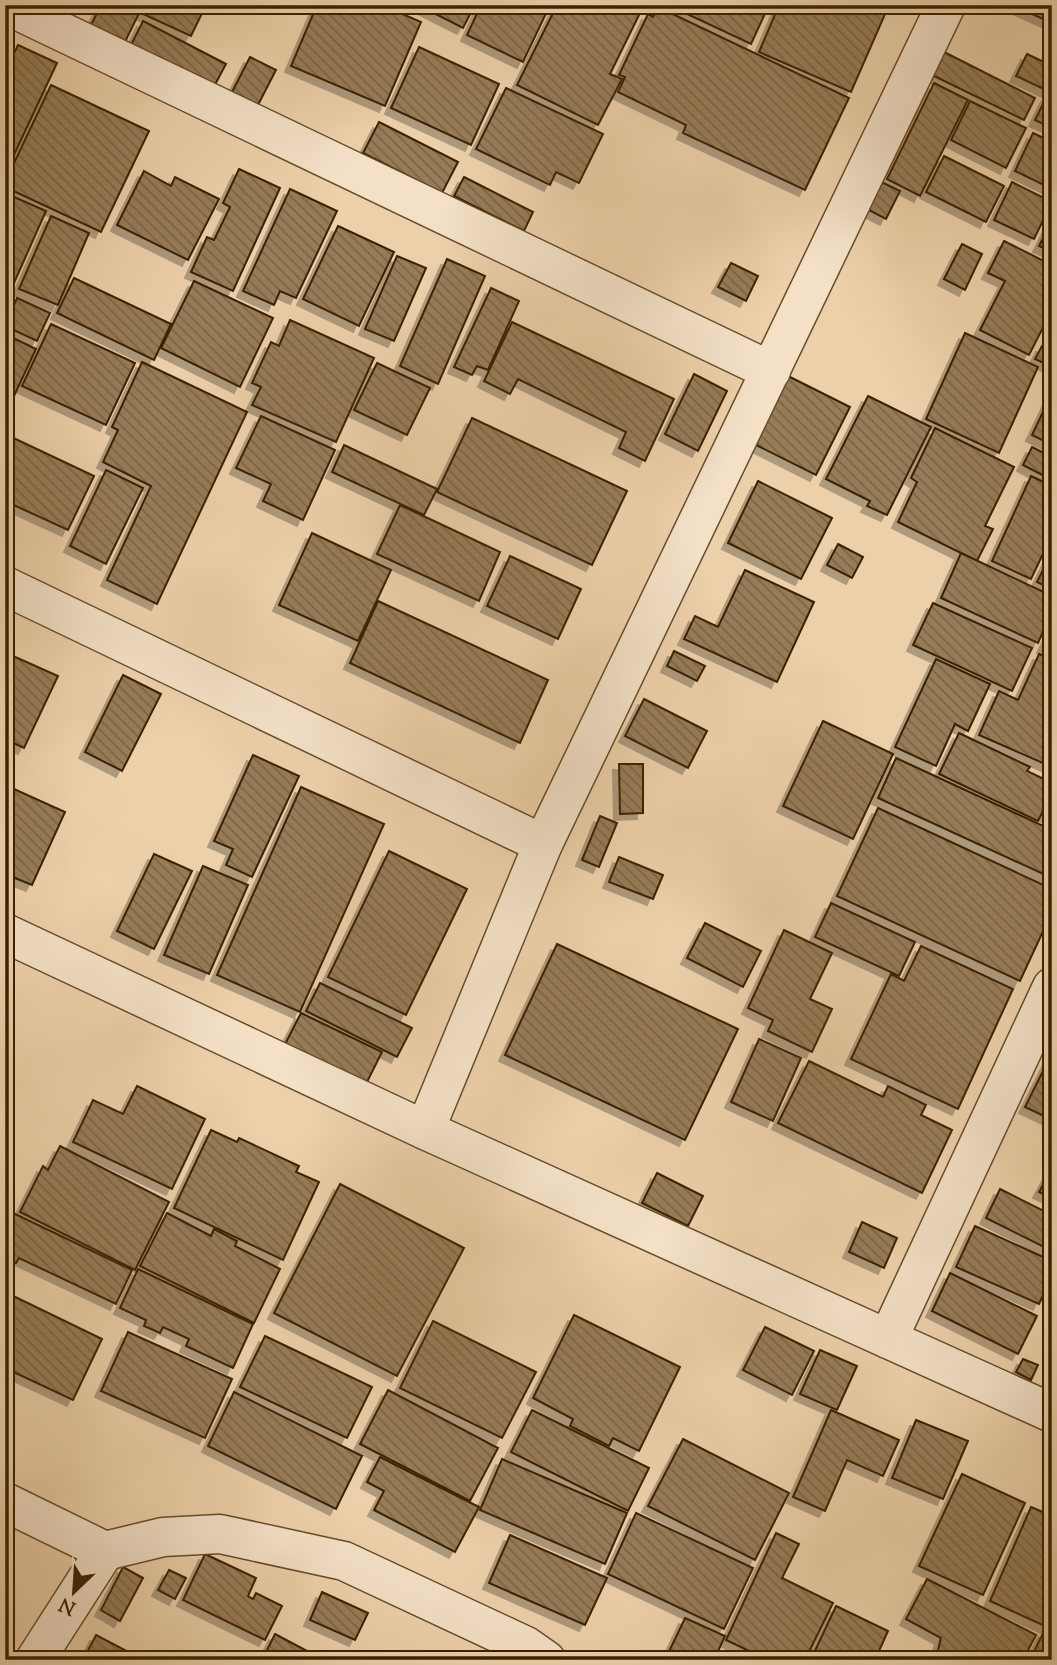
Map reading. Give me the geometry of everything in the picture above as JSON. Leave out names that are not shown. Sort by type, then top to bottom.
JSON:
[{"type":"street","points":[[6,5],[771,371]]},
{"type":"street","points":[[425,1130],[543,844],[946,5]]},
{"type":"street","points":[[5,586],[543,844]]},
{"type":"street","points":[[5,933],[425,1130],[1052,1413]]},
{"type":"street","points":[[888,1339],[1052,987]]},
{"type":"street","points":[[5,1502],[105,1550],[163,1537],[220,1534],[344,1561],[526,1646],[546,1660]]},
{"type":"street","points":[[35,1660],[105,1550]]},
{"type":"building","points":[[101,5],[143,5],[124,44],[90,27]]},
{"type":"building","points":[[147,5],[206,5],[191,36],[143,14]]},
{"type":"building","points":[[317,5],[382,5],[421,22],[385,106],[291,66]]},
{"type":"building","points":[[418,5],[475,5],[463,28]]},
{"type":"building","points":[[481,5],[550,5],[523,62],[467,35]]},
{"type":"building","points":[[557,5],[628,5],[641,11],[610,74],[622,79],[598,125],[517,85]]},
{"type":"building","points":[[668,5],[769,5],[751,44]]},
{"type":"building","points":[[779,5],[889,5],[851,92],[759,52]]},
{"type":"building","points":[[1012,5],[1052,5],[1052,23]]},
{"type":"building","points":[[658,7],[849,98],[805,190],[683,133],[686,125],[618,92],[625,77],[619,75],[648,14],[653,17]]},
{"type":"building","points":[[143,21],[226,64],[209,96],[126,55]]},
{"type":"building","points":[[18,45],[57,63],[5,174],[5,72]]},
{"type":"building","points":[[419,47],[499,84],[471,145],[391,108]]},
{"type":"building","points":[[944,52],[1035,98],[1024,120],[932,75]]},
{"type":"building","points":[[1027,54],[1052,66],[1052,93],[1016,76]]},
{"type":"building","points":[[250,57],[276,70],[258,105],[232,92]]},
{"type":"building","points":[[934,83],[968,100],[920,196],[887,179]]},
{"type":"building","points":[[51,85],[149,131],[101,232],[5,187]]},
{"type":"building","points":[[506,88],[603,134],[579,183],[556,172],[550,185],[476,149]]},
{"type":"building","points":[[1047,96],[1052,98],[1052,128],[1035,120]]},
{"type":"building","points":[[970,101],[1026,128],[1006,168],[951,140]]},
{"type":"building","points":[[379,122],[458,162],[442,193],[363,153]]},
{"type":"building","points":[[1033,133],[1052,142],[1052,189],[1015,171]]},
{"type":"building","points":[[944,156],[1004,186],[986,222],[926,192]]},
{"type":"building","points":[[239,169],[280,188],[233,291],[191,272],[207,237],[214,240],[230,207],[223,203]]},
{"type":"building","points":[[144,171],[171,186],[175,177],[219,199],[188,260],[117,225]]},
{"type":"building","points":[[464,177],[533,212],[524,231],[454,196]]},
{"type":"building","points":[[871,177],[900,191],[886,219],[857,204]]},
{"type":"building","points":[[1012,182],[1052,202],[1034,239],[994,220]]},
{"type":"building","points":[[290,189],[337,211],[296,298],[280,291],[274,305],[243,291]]},
{"type":"building","points":[[5,193],[46,211],[14,283],[5,279]]},
{"type":"building","points":[[51,216],[89,233],[58,305],[19,289]]},
{"type":"building","points":[[1052,220],[1052,252],[1039,246]]},
{"type":"building","points":[[338,226],[394,252],[359,326],[303,299]]},
{"type":"building","points":[[1004,241],[1052,265],[1052,310],[1029,355],[980,330],[1005,281],[988,273]]},
{"type":"building","points":[[962,244],[982,254],[965,290],[944,279]]},
{"type":"building","points":[[397,256],[426,268],[394,341],[365,329]]},
{"type":"building","points":[[447,259],[485,276],[438,384],[400,366]]},
{"type":"building","points":[[731,263],[758,276],[746,301],[718,287]]},
{"type":"building","points":[[74,278],[171,324],[154,360],[57,313]]},
{"type":"building","points":[[194,281],[273,318],[240,387],[161,348]]},
{"type":"building","points":[[491,288],[519,301],[488,370],[477,366],[472,375],[454,367]]},
{"type":"building","points":[[17,298],[50,313],[37,341],[5,326]]},
{"type":"building","points":[[290,320],[374,358],[336,442],[252,405],[261,387],[252,383],[271,342],[279,346]]},
{"type":"building","points":[[512,322],[674,399],[645,461],[619,448],[626,432],[518,379],[510,394],[484,381]]},
{"type":"building","points":[[51,324],[135,363],[106,425],[22,386]]},
{"type":"building","points":[[965,333],[1038,367],[999,453],[926,419]]},
{"type":"building","points":[[5,334],[36,349],[14,396],[5,392]]},
{"type":"building","points":[[1042,346],[1052,350],[1050,366],[1035,359]]},
{"type":"building","points":[[142,362],[247,412],[157,604],[107,580],[151,486],[103,462],[118,430],[112,427]]},
{"type":"building","points":[[377,363],[430,388],[407,435],[354,410]]},
{"type":"building","points":[[694,374],[727,391],[698,451],[665,434]]},
{"type":"building","points":[[784,374],[850,407],[816,475],[750,442]]},
{"type":"building","points":[[1052,393],[1052,445],[1032,435]]},
{"type":"building","points":[[868,396],[931,427],[887,515],[867,506],[870,501],[826,479]]},
{"type":"building","points":[[261,416],[335,450],[303,520],[263,501],[271,484],[236,468]]},
{"type":"building","points":[[472,418],[627,491],[592,565],[437,492]]},
{"type":"building","points":[[935,428],[1014,467],[985,526],[993,529],[977,561],[898,522],[917,482],[911,478]]},
{"type":"building","points":[[5,434],[94,476],[68,530],[5,501]]},
{"type":"building","points":[[344,445],[437,489],[424,515],[332,472]]},
{"type":"building","points":[[1032,447],[1052,457],[1052,480],[1023,465]]},
{"type":"building","points":[[106,470],[143,488],[106,564],[70,546]]},
{"type":"building","points":[[1031,476],[1052,486],[1052,535],[1031,579],[992,561]]},
{"type":"building","points":[[758,481],[832,518],[801,579],[728,543]]},
{"type":"building","points":[[400,505],[500,552],[479,601],[377,554]]},
{"type":"building","points":[[312,533],[391,570],[358,641],[279,605]]},
{"type":"building","points":[[838,544],[863,557],[852,578],[827,565]]},
{"type":"building","points":[[1052,552],[1052,589],[1037,582]]},
{"type":"building","points":[[961,553],[1052,596],[1052,612],[1038,643],[941,598]]},
{"type":"building","points":[[510,556],[581,589],[558,639],[487,606]]},
{"type":"building","points":[[745,570],[814,602],[777,682],[684,639],[695,616],[718,627]]},
{"type":"building","points":[[378,601],[548,680],[520,743],[350,663]]},
{"type":"building","points":[[933,603],[1032,648],[1012,691],[913,645]]},
{"type":"building","points":[[1052,629],[1052,651],[1043,647]]},
{"type":"building","points":[[5,640],[14,644],[5,662]]},
{"type":"building","points":[[674,651],[705,666],[697,681],[667,666]]},
{"type":"building","points":[[1039,654],[1052,659],[1052,767],[979,735],[999,691],[1018,700]]},
{"type":"building","points":[[13,656],[58,676],[24,748],[5,739],[5,671]]},
{"type":"building","points":[[936,659],[990,684],[968,731],[955,724],[936,766],[895,747]]},
{"type":"building","points":[[123,675],[161,694],[122,771],[85,752]]},
{"type":"building","points":[[644,699],[707,731],[688,768],[625,736]]},
{"type":"building","points":[[823,721],[893,754],[853,839],[783,806]]},
{"type":"building","points":[[959,733],[1030,767],[1027,771],[1052,783],[1052,793],[1038,821],[939,774]]},
{"type":"building","points":[[253,755],[299,776],[252,877],[226,865],[233,849],[214,841]]},
{"type":"building","points":[[896,758],[1052,830],[1052,878],[878,798]]},
{"type":"building","points":[[619,764],[643,764],[643,813],[620,814]]},
{"type":"building","points":[[5,785],[65,812],[32,885],[5,874]]},
{"type":"building","points":[[301,787],[384,824],[300,1012],[217,975]]},
{"type":"building","points":[[1052,798],[1052,818],[1044,814]]},
{"type":"building","points":[[878,808],[1052,889],[1052,912],[1020,981],[837,896]]},
{"type":"building","points":[[600,816],[617,823],[599,867],[582,860]]},
{"type":"building","points":[[389,851],[467,889],[406,1015],[328,977]]},
{"type":"building","points":[[154,854],[192,871],[154,949],[117,931]]},
{"type":"building","points":[[619,857],[663,875],[653,899],[609,882]]},
{"type":"building","points":[[203,866],[248,885],[209,974],[164,955]]},
{"type":"building","points":[[831,903],[915,942],[899,976],[815,937]]},
{"type":"building","points":[[705,923],[761,951],[743,987],[687,958]]},
{"type":"building","points":[[784,930],[832,953],[810,999],[832,1009],[812,1052],[768,1031],[773,1020],[748,1008]]},
{"type":"building","points":[[557,944],[738,1029],[685,1140],[505,1055]]},
{"type":"building","points":[[921,946],[1013,989],[958,1109],[851,1059],[891,974],[904,981]]},
{"type":"building","points":[[320,983],[412,1028],[397,1057],[306,1011]]},
{"type":"building","points":[[301,1013],[382,1052],[365,1086],[284,1046]]},
{"type":"building","points":[[759,1039],[801,1058],[773,1121],[731,1102]]},
{"type":"building","points":[[1052,1053],[1052,1120],[1025,1107]]},
{"type":"building","points":[[809,1061],[883,1097],[888,1086],[926,1105],[921,1115],[952,1130],[922,1193],[778,1123]]},
{"type":"building","points":[[137,1086],[205,1119],[172,1189],[73,1142],[93,1100],[123,1114]]},
{"type":"building","points":[[211,1130],[237,1142],[239,1138],[299,1166],[296,1172],[319,1182],[283,1260],[174,1208]]},
{"type":"building","points":[[60,1146],[169,1202],[135,1270],[20,1212],[43,1166],[48,1170]]},
{"type":"building","points":[[1052,1168],[1052,1198],[1039,1192]]},
{"type":"building","points":[[657,1173],[703,1196],[688,1226],[642,1203]]},
{"type":"building","points":[[340,1184],[464,1248],[397,1376],[274,1313]]},
{"type":"building","points":[[1000,1189],[1052,1215],[1050,1250],[986,1218]]},
{"type":"building","points":[[11,1212],[132,1270],[116,1304],[19,1258],[16,1263],[5,1258],[5,1223]]},
{"type":"building","points":[[167,1213],[211,1236],[214,1229],[237,1241],[235,1246],[280,1269],[254,1323],[140,1266]]},
{"type":"building","points":[[862,1222],[897,1238],[884,1268],[849,1252]]},
{"type":"building","points":[[975,1226],[1052,1261],[1052,1276],[1039,1304],[956,1267]]},
{"type":"building","points":[[138,1269],[253,1324],[233,1368],[186,1346],[189,1339],[163,1327],[160,1333],[144,1326],[146,1320],[120,1308]]},
{"type":"building","points":[[950,1273],[1037,1316],[1018,1354],[932,1311]]},
{"type":"building","points":[[5,1292],[102,1339],[73,1400],[5,1368]]},
{"type":"building","points":[[574,1315],[680,1367],[639,1451],[613,1438],[609,1446],[570,1426],[573,1419],[533,1398]]},
{"type":"building","points":[[433,1321],[536,1372],[502,1438],[400,1388]]},
{"type":"building","points":[[765,1327],[814,1351],[792,1395],[743,1370]]},
{"type":"building","points":[[128,1332],[232,1379],[205,1438],[101,1391]]},
{"type":"building","points":[[265,1336],[372,1387],[347,1438],[240,1387]]},
{"type":"building","points":[[820,1350],[857,1366],[837,1410],[800,1394]]},
{"type":"building","points":[[1023,1359],[1038,1365],[1031,1380],[1016,1372]]},
{"type":"building","points":[[388,1390],[498,1448],[470,1501],[360,1444]]},
{"type":"building","points":[[234,1392],[362,1456],[336,1509],[208,1446]]},
{"type":"building","points":[[532,1410],[649,1468],[628,1511],[511,1452]]},
{"type":"building","points":[[831,1410],[899,1440],[883,1476],[847,1460],[825,1511],[793,1497]]},
{"type":"building","points":[[916,1420],[968,1441],[943,1499],[892,1478]]},
{"type":"building","points":[[683,1439],[789,1493],[755,1560],[648,1506]]},
{"type":"building","points":[[380,1457],[479,1507],[455,1552],[374,1510],[384,1491],[367,1482]]},
{"type":"building","points":[[502,1459],[627,1513],[605,1564],[480,1510]]},
{"type":"building","points":[[962,1474],[1025,1503],[983,1595],[919,1566]]},
{"type":"building","points":[[1031,1507],[1052,1516],[1052,1616],[1047,1627],[990,1601]]},
{"type":"building","points":[[636,1513],[753,1568],[724,1629],[608,1574]]},
{"type":"building","points":[[776,1533],[799,1544],[782,1578],[833,1603],[805,1660],[768,1660],[726,1640]]},
{"type":"building","points":[[510,1535],[607,1578],[585,1625],[489,1583]]},
{"type":"building","points":[[205,1554],[256,1578],[248,1596],[253,1599],[256,1593],[282,1606],[265,1640],[183,1600]]},
{"type":"building","points":[[123,1567],[143,1578],[120,1621],[101,1610]]},
{"type":"building","points":[[169,1570],[186,1578],[175,1599],[158,1590]]},
{"type":"building","points":[[927,1579],[1036,1635],[1023,1660],[948,1660],[938,1650],[941,1638],[906,1619]]},
{"type":"building","points":[[322,1592],[368,1613],[355,1640],[310,1620]]},
{"type":"building","points":[[836,1606],[888,1631],[875,1660],[818,1660],[812,1657]]},
{"type":"building","points":[[685,1618],[725,1636],[714,1660],[665,1660]]},
{"type":"building","points":[[1044,1631],[1052,1635],[1052,1660],[1030,1660]]},
{"type":"building","points":[[275,1634],[307,1651],[302,1660],[262,1660]]},
{"type":"building","points":[[96,1635],[136,1656],[134,1660],[83,1660]]}]
